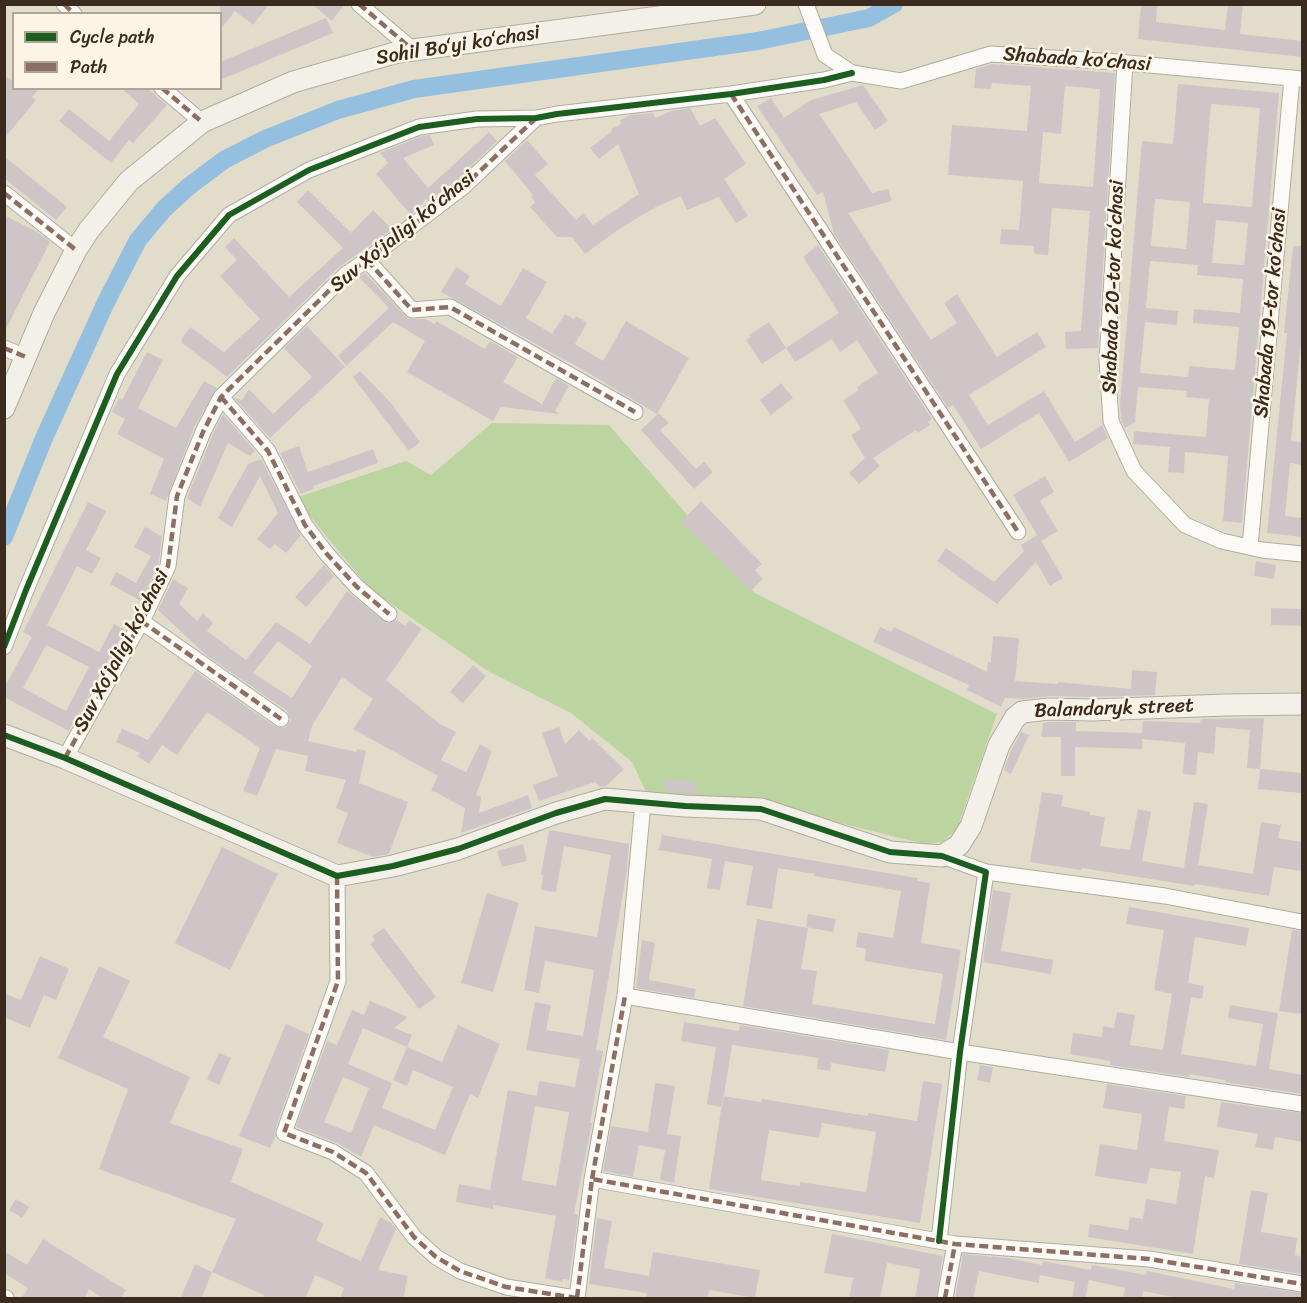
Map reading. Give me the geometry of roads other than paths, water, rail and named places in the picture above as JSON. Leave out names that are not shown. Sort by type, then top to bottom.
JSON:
[{"type":"street","points":[[359,4],[413,50]]},
{"type":"street","name":"Sohil Boʻyi koʻchasi","points":[[4,408],[44,313],[76,250],[89,230],[129,181],[202,122],[293,82],[398,52],[754,4]]},
{"type":"street","name":"Shabada koʻchasi","points":[[806,4],[825,55],[852,72],[901,81],[991,54],[1297,78]]},
{"type":"street","name":"Shabada 20-tor koʻchasi","points":[[1125,63],[1107,360],[1111,421],[1134,471],[1185,525],[1222,541],[1302,554]]},
{"type":"street","points":[[4,647],[117,374],[177,276],[229,215],[309,170],[419,127],[477,118],[536,118],[731,94],[824,80],[852,72]]},
{"type":"street","name":"Shabada 19-tor koʻchasi","points":[[1250,547],[1297,78]]},
{"type":"street","points":[[164,90],[202,122]]},
{"type":"street","points":[[731,94],[1018,532]]},
{"type":"street","name":"Suv Xoʻjaligi koʻchasi","points":[[65,758],[141,621],[168,566],[177,496],[203,432],[221,398],[345,275],[463,187],[536,118]]},
{"type":"street","points":[[4,193],[76,250]]},
{"type":"street","points":[[367,260],[412,310],[450,307],[635,412]]},
{"type":"street","points":[[4,348],[26,357]]},
{"type":"street","points":[[221,398],[268,451],[305,525],[326,553],[357,587],[389,614]]},
{"type":"street","points":[[141,621],[281,719]]},
{"type":"street","name":"Balandaryk street","points":[[942,856],[959,845],[970,826],[999,745],[1015,718],[1022,712],[1049,709],[1092,710],[1302,704]]},
{"type":"street","points":[[4,735],[65,758],[337,876],[393,866],[458,849],[556,813],[605,799],[761,808],[891,852],[942,856],[986,872],[1165,896],[1302,922]]},
{"type":"street","points":[[337,876],[338,981],[284,1133],[333,1152],[366,1173],[414,1237],[435,1257],[460,1271],[506,1287],[577,1299],[592,1179],[625,996],[644,803]]},
{"type":"street","points":[[945,1299],[960,1052],[986,872]]},
{"type":"street","points":[[625,996],[960,1052],[1302,1104]]},
{"type":"street","points":[[592,1179],[947,1242],[1149,1259],[1302,1284]]},
{"type":"waterway","points":[[4,537],[44,438],[106,302],[138,240],[164,209],[188,187],[224,160],[265,139],[338,110],[414,89],[758,41],[869,18],[894,4]]}]
